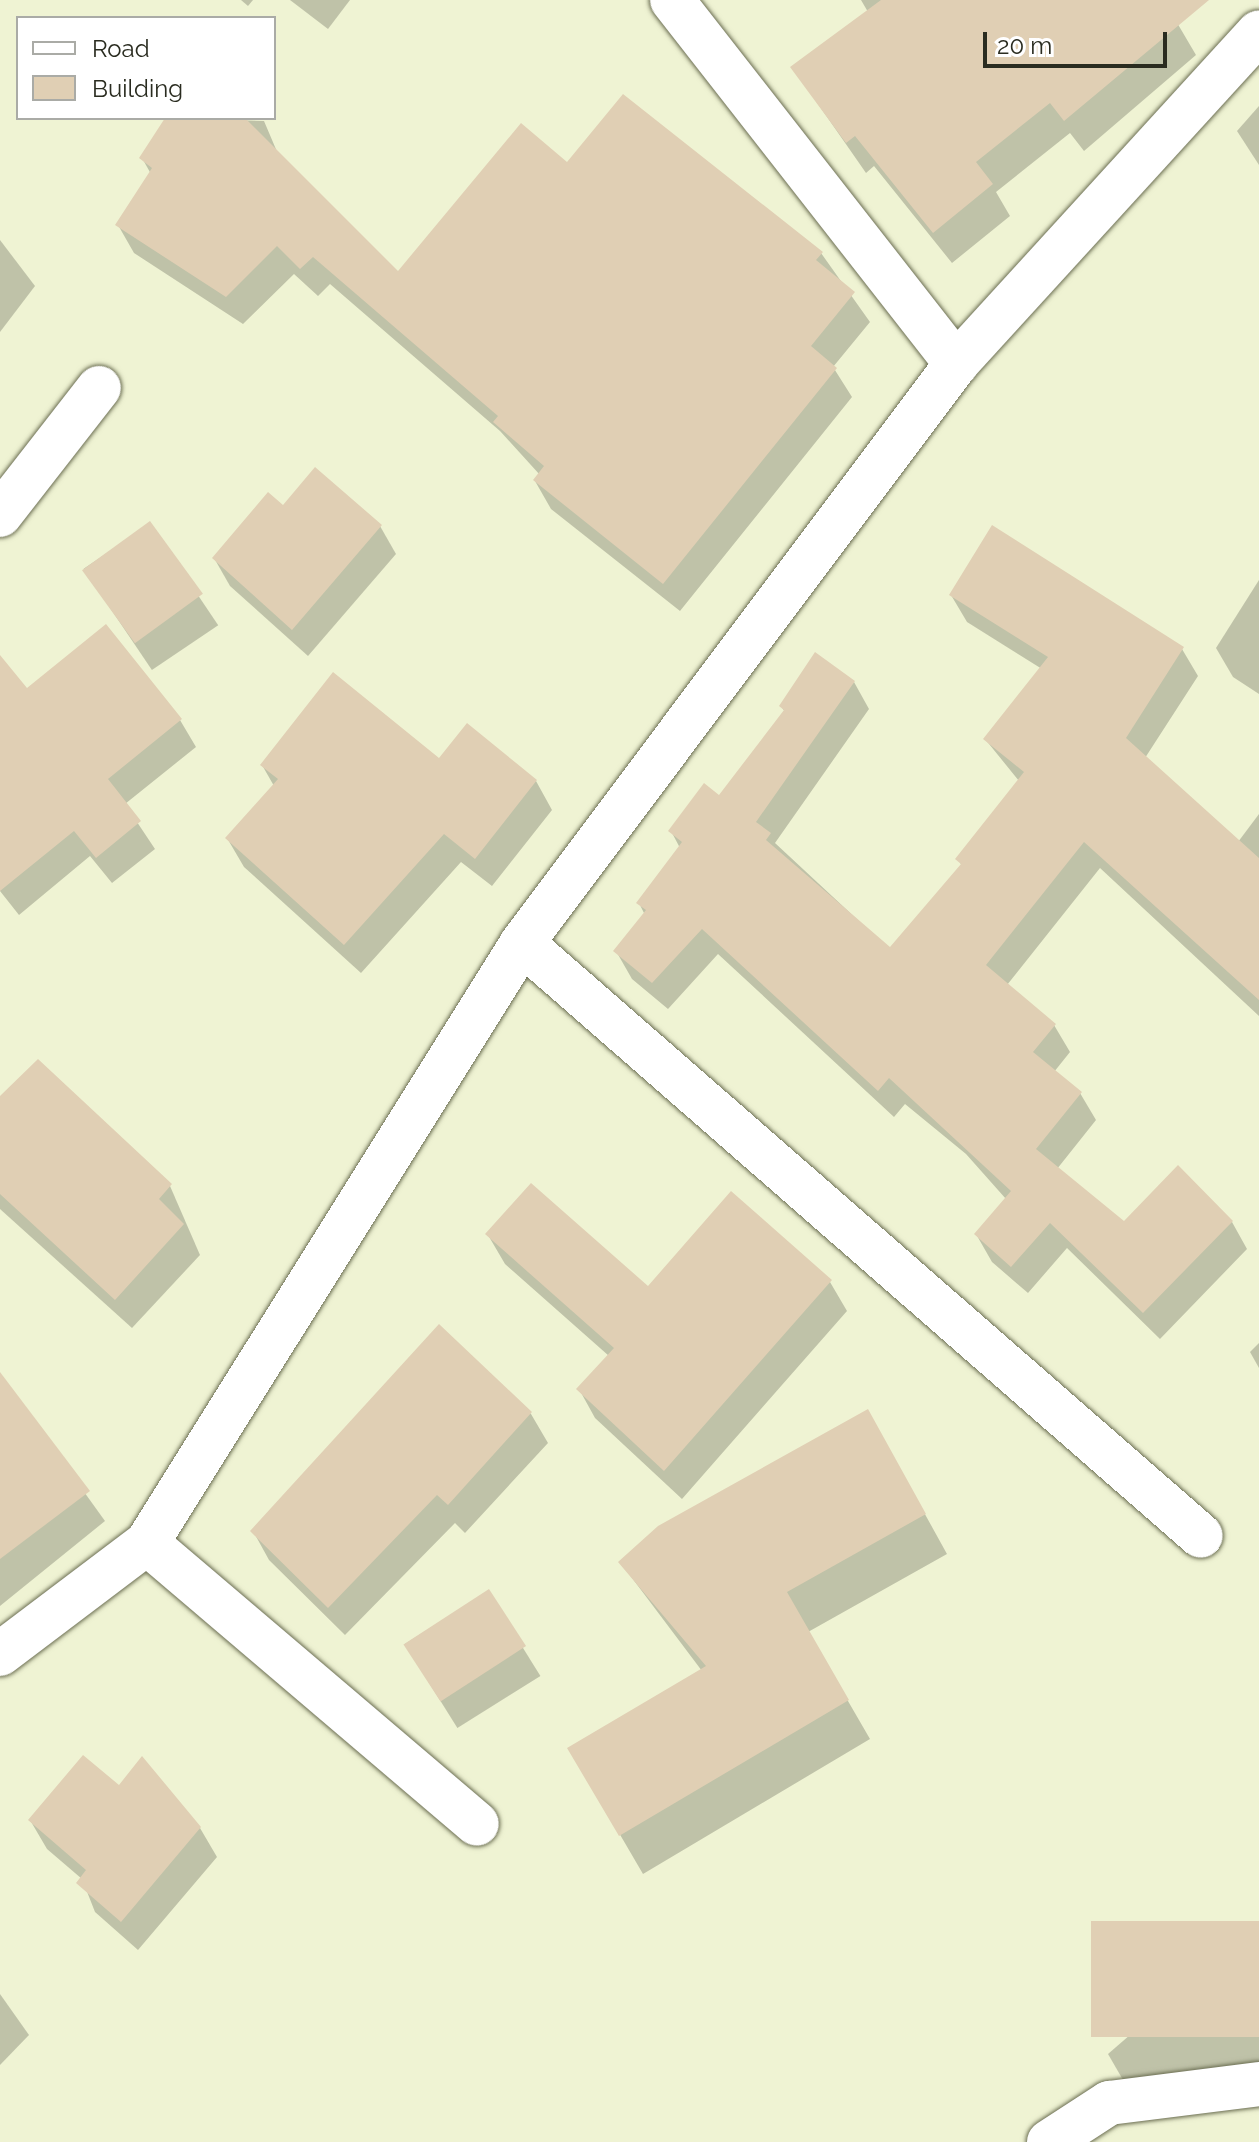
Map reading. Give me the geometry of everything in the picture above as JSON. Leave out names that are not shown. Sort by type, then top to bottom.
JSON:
[{"type":"street","points":[[672,0],[956,364]]},
{"type":"street","points":[[0,1654],[147,1543],[522,943],[956,364],[1259,32]]},
{"type":"street","points":[[0,515],[99,388]]},
{"type":"street","points":[[522,943],[1201,1536]]},
{"type":"street","points":[[147,1543],[477,1824]]},
{"type":"street","points":[[1049,2142],[1109,2103],[1259,2084]]},
{"type":"building","points":[[881,0],[1209,0],[1064,121],[1050,103],[976,162],[993,184],[933,233],[855,136],[846,143],[790,67]]},
{"type":"building","points":[[623,94],[823,252],[816,260],[855,292],[811,346],[837,368],[663,584],[533,480],[544,466],[493,422],[498,416],[313,257],[300,269],[277,246],[226,297],[115,225],[152,168],[139,158],[164,120],[247,120],[398,271],[521,123],[567,162]]},
{"type":"building","points":[[315,467],[382,525],[292,630],[212,558],[268,492],[283,505]]},
{"type":"building","points":[[150,521],[203,594],[135,643],[82,570]]},
{"type":"building","points":[[992,525],[1184,647],[1126,738],[1259,858],[1259,1000],[1084,842],[986,965],[1056,1024],[1033,1052],[1082,1092],[1036,1149],[1124,1221],[1178,1165],[1233,1221],[1143,1313],[1050,1223],[1011,1267],[974,1234],[1011,1191],[889,1078],[878,1091],[702,929],[652,983],[613,951],[646,910],[636,903],[682,842],[668,831],[704,783],[719,795],[784,710],[779,706],[815,652],[855,681],[756,822],[771,833],[766,840],[890,947],[961,864],[955,859],[1024,772],[983,739],[1048,657],[949,595]]},
{"type":"building","points":[[106,624],[182,719],[108,779],[141,821],[96,858],[74,831],[0,891],[0,655],[27,688]]},
{"type":"building","points":[[333,672],[439,758],[467,723],[537,780],[475,859],[444,834],[344,945],[225,838],[278,779],[260,765]]},
{"type":"building","points":[[38,1059],[172,1184],[159,1199],[184,1224],[115,1300],[0,1194],[0,1096]]},
{"type":"building","points":[[531,1183],[648,1286],[731,1191],[832,1280],[664,1471],[576,1389],[614,1348],[485,1234]]},
{"type":"building","points":[[439,1324],[532,1412],[448,1505],[437,1495],[328,1608],[250,1531]]},
{"type":"building","points":[[0,1372],[90,1491],[0,1559]]},
{"type":"building","points":[[868,1409],[926,1514],[787,1592],[849,1700],[619,1836],[567,1748],[706,1666],[618,1562],[658,1526]]},
{"type":"building","points":[[489,1589],[526,1646],[440,1702],[403,1645]]},
{"type":"building","points":[[83,1755],[119,1785],[142,1756],[201,1827],[121,1922],[76,1883],[86,1870],[28,1820]]},
{"type":"building","points":[[1091,1921],[1259,1921],[1259,2037],[1091,2037]]}]
